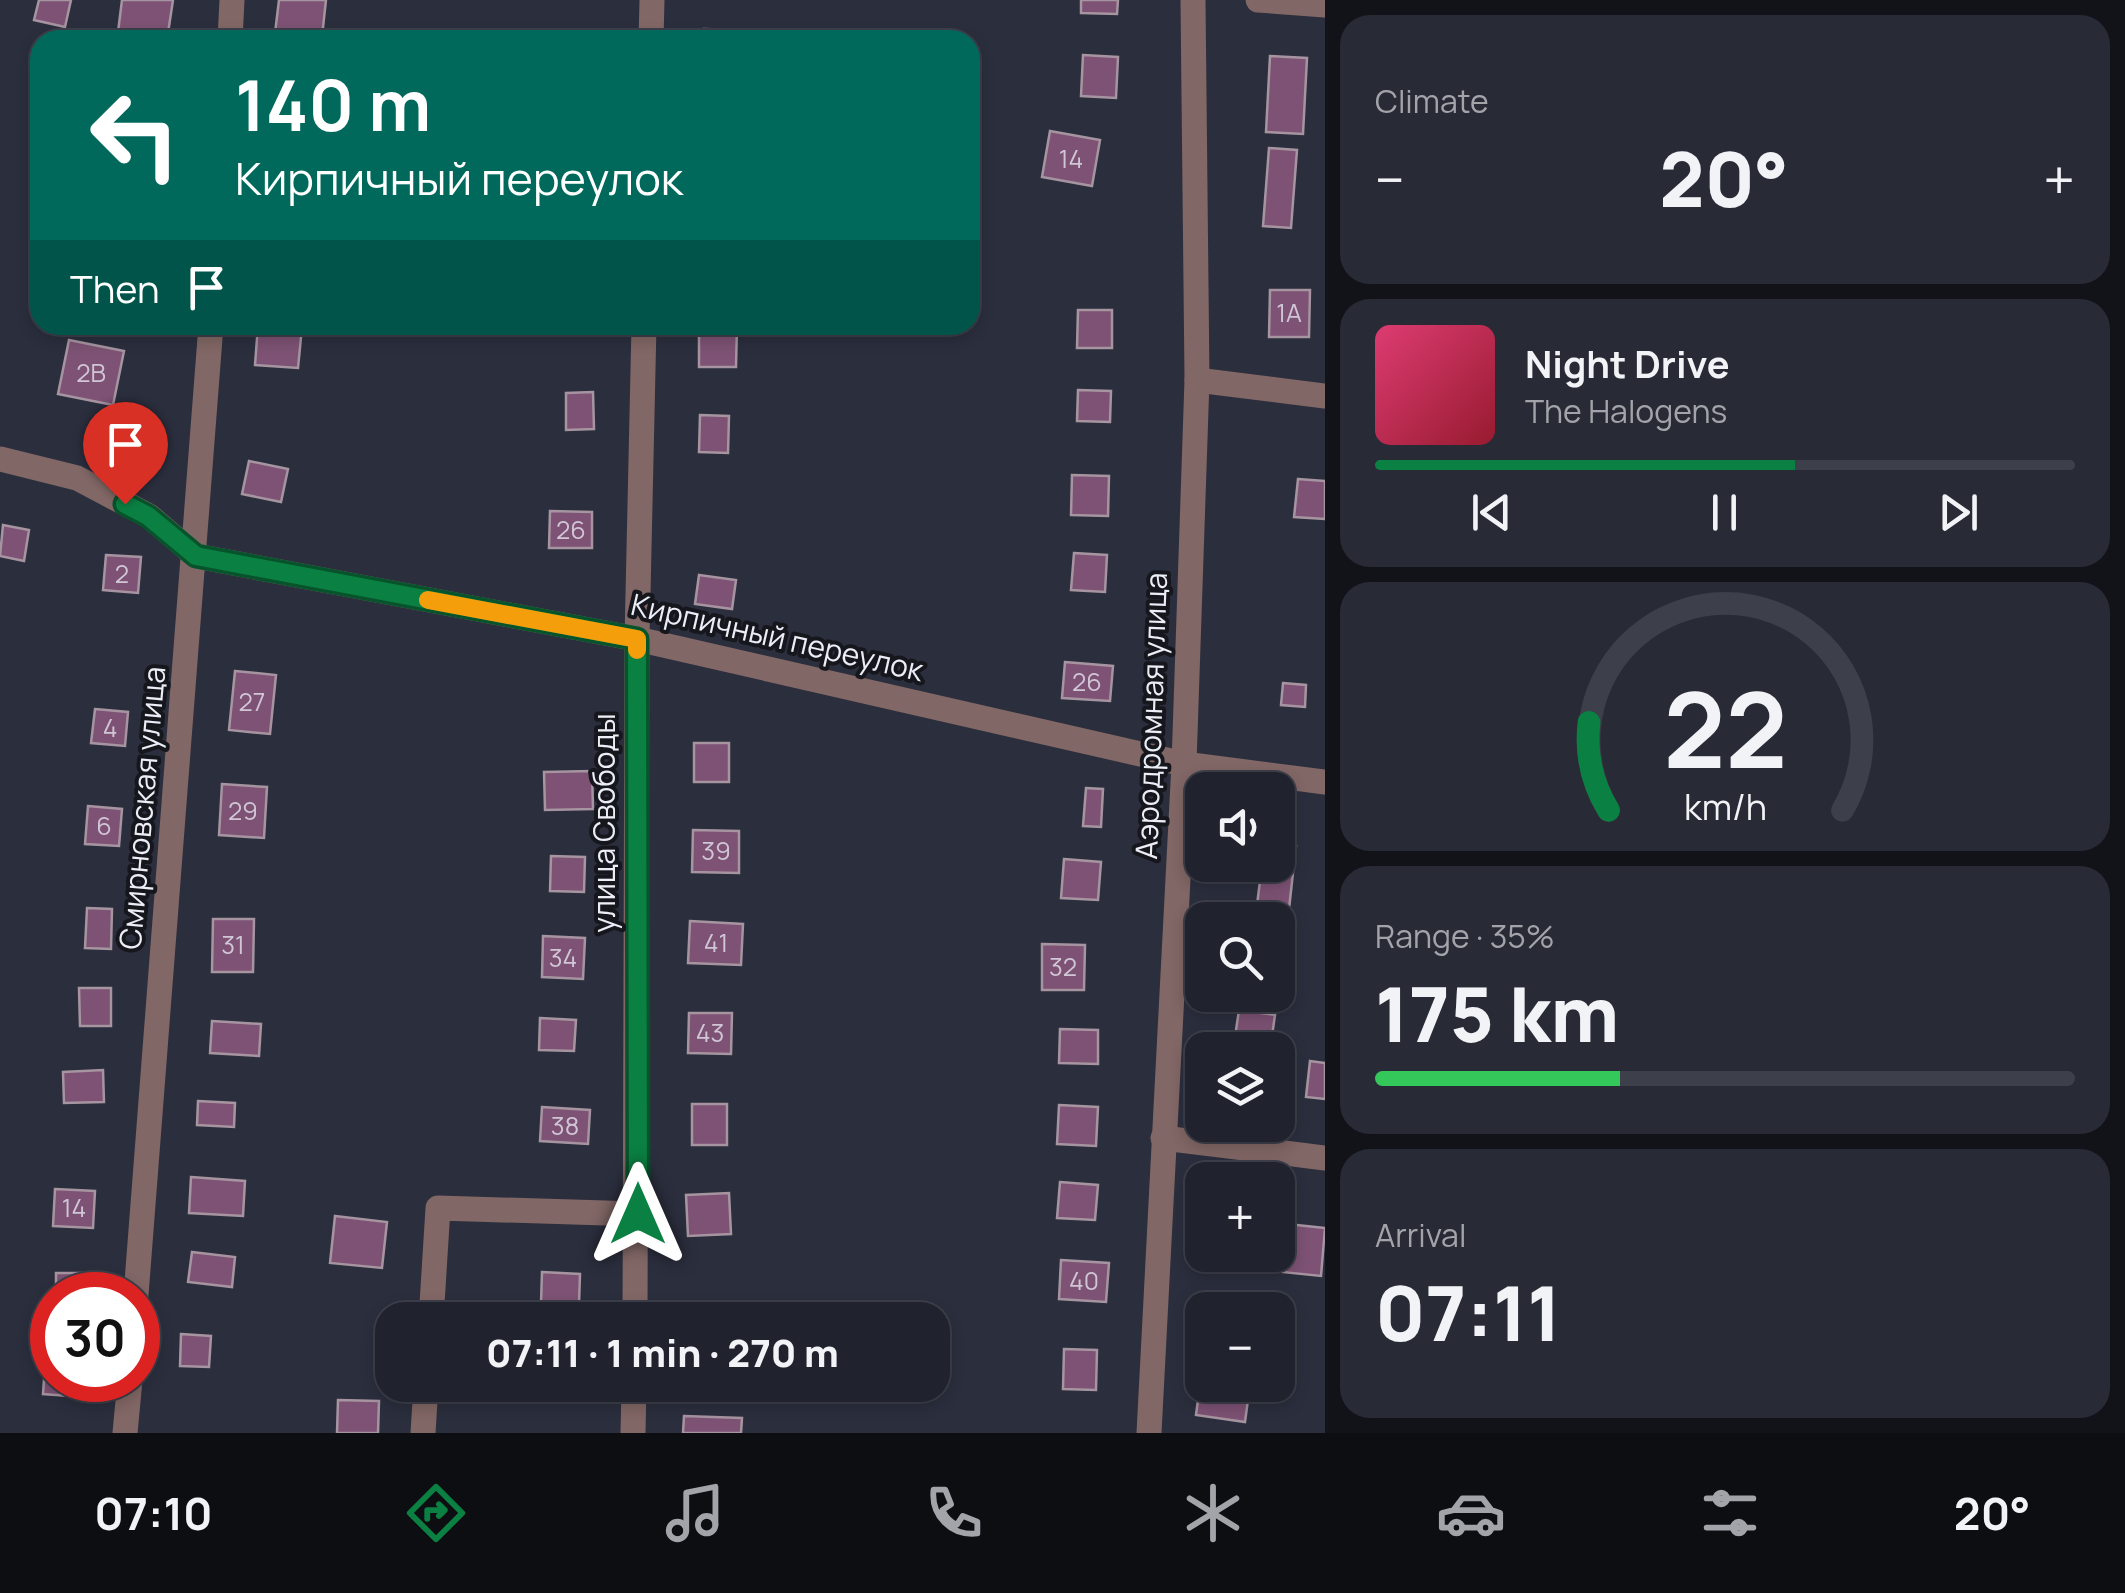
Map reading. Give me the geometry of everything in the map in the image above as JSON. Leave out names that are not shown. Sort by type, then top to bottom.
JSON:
[{"type":"street","points":[[230,30],[232,0]]},
{"type":"street","points":[[651,30],[652,0]]},
{"type":"street","name":"Аэродромная улица","points":[[1148,1433],[1184,764],[1196,380],[1192,0]]},
{"type":"street","points":[[1258,0],[1325,5]]},
{"type":"street","name":"Смирновская улица","points":[[138,1272],[210,335]]},
{"type":"street","name":"улица Свободы","points":[[636,1302],[637,639],[644,335]]},
{"type":"street","points":[[1196,380],[1325,396]]},
{"type":"street","name":"Кирпичный переулок","points":[[0,459],[77,478],[148,516],[196,556],[637,639],[1184,764],[1325,782]]},
{"type":"street","points":[[1163,1138],[1325,1158]]},
{"type":"street","points":[[431,1302],[438,1208],[638,1214]]},
{"type":"street","points":[[125,1433],[128,1402]]},
{"type":"street","points":[[423,1433],[425,1402]]},
{"type":"street","points":[[632,1433],[633,1402]]},
{"type":"building","points":[[39,0],[71,0],[65,27],[34,20]]},
{"type":"building","points":[[122,0],[173,0],[168,30],[118,30]]},
{"type":"building","points":[[279,0],[326,0],[323,30],[275,30]]},
{"type":"building","points":[[1081,0],[1118,0],[1117,14],[1081,13]]},
{"type":"building","points":[[1083,55],[1118,57],[1116,98],[1081,96]]},
{"type":"building","points":[[1270,56],[1307,58],[1303,134],[1266,132]]},
{"type":"building","points":[[1050,131],[1100,140],[1092,186],[1042,177]]},
{"type":"building","points":[[1269,148],[1297,150],[1291,228],[1263,226]]},
{"type":"building","points":[[1270,290],[1310,290],[1309,337],[1269,337]]},
{"type":"building","points":[[1078,310],[1112,310],[1112,348],[1077,348]]},
{"type":"building","points":[[257,335],[301,335],[298,368],[255,365]]},
{"type":"building","points":[[699,335],[737,335],[736,367],[699,367]]},
{"type":"building","points":[[69,340],[124,351],[113,405],[58,394]]},
{"type":"building","points":[[1078,390],[1111,391],[1110,422],[1077,421]]},
{"type":"building","points":[[593,392],[594,429],[566,430],[566,393]]},
{"type":"building","points":[[700,415],[729,416],[728,453],[699,452]]},
{"type":"building","points":[[111,432],[146,439],[141,464],[106,457]]},
{"type":"building","points":[[249,461],[288,469],[281,502],[242,494]]},
{"type":"building","points":[[1072,475],[1109,476],[1108,516],[1071,515]]},
{"type":"building","points":[[1298,479],[1325,481],[1325,519],[1294,517]]},
{"type":"building","points":[[550,511],[592,512],[592,548],[549,548]]},
{"type":"building","points":[[3,525],[29,530],[24,561],[0,556]]},
{"type":"building","points":[[1074,553],[1107,555],[1105,592],[1071,590]]},
{"type":"building","points":[[106,555],[141,557],[138,593],[103,590]]},
{"type":"building","points":[[699,575],[736,580],[732,609],[695,604]]},
{"type":"building","points":[[1065,662],[1113,666],[1110,701],[1062,698]]},
{"type":"building","points":[[235,671],[276,675],[270,734],[229,730]]},
{"type":"building","points":[[1283,683],[1306,685],[1305,707],[1281,705]]},
{"type":"building","points":[[95,709],[128,712],[125,746],[91,743]]},
{"type":"building","points":[[694,743],[729,743],[729,782],[694,782]]},
{"type":"building","points":[[592,771],[593,809],[545,810],[544,772]]},
{"type":"building","points":[[222,784],[267,787],[264,838],[219,835]]},
{"type":"building","points":[[1086,788],[1103,789],[1101,827],[1083,826]]},
{"type":"building","points":[[88,806],[122,809],[119,846],[85,844]]},
{"type":"building","points":[[693,830],[739,831],[739,873],[692,872]]},
{"type":"building","points":[[551,856],[585,857],[584,892],[550,891]]},
{"type":"building","points":[[1064,859],[1101,862],[1098,900],[1061,898]]},
{"type":"building","points":[[1260,882],[1292,882],[1290,902],[1257,902]]},
{"type":"building","points":[[87,908],[112,909],[111,949],[85,948]]},
{"type":"building","points":[[213,919],[254,919],[253,972],[212,972]]},
{"type":"building","points":[[690,921],[743,924],[741,965],[688,963]]},
{"type":"building","points":[[543,936],[585,938],[583,979],[542,977]]},
{"type":"building","points":[[1042,944],[1085,945],[1084,990],[1042,990]]},
{"type":"building","points":[[79,988],[111,988],[111,1026],[80,1026]]},
{"type":"building","points":[[1239,1012],[1275,1015],[1273,1032],[1236,1032]]},
{"type":"building","points":[[689,1013],[732,1013],[731,1054],[688,1053]]},
{"type":"building","points":[[540,1018],[576,1020],[574,1051],[539,1050]]},
{"type":"building","points":[[212,1021],[261,1024],[259,1056],[210,1053]]},
{"type":"building","points":[[1060,1029],[1098,1030],[1098,1064],[1059,1063]]},
{"type":"building","points":[[1310,1061],[1325,1063],[1325,1099],[1306,1097]]},
{"type":"building","points":[[103,1070],[104,1102],[64,1103],[63,1072]]},
{"type":"building","points":[[198,1101],[235,1103],[234,1127],[197,1125]]},
{"type":"building","points":[[692,1104],[727,1104],[727,1145],[692,1145]]},
{"type":"building","points":[[1059,1105],[1098,1107],[1096,1146],[1057,1144]]},
{"type":"building","points":[[542,1107],[590,1110],[588,1144],[540,1141]]},
{"type":"building","points":[[191,1177],[245,1181],[243,1216],[189,1213]]},
{"type":"building","points":[[1060,1182],[1098,1185],[1095,1220],[1057,1218]]},
{"type":"building","points":[[55,1189],[95,1191],[93,1228],[53,1226]]},
{"type":"building","points":[[729,1193],[731,1234],[688,1236],[686,1195]]},
{"type":"building","points":[[335,1216],[387,1222],[382,1268],[330,1263]]},
{"type":"building","points":[[1295,1225],[1325,1228],[1321,1276],[1282,1272],[1295,1272]]},
{"type":"building","points":[[192,1252],[235,1257],[232,1287],[188,1282]]},
{"type":"building","points":[[1061,1260],[1109,1263],[1106,1302],[1059,1299]]},
{"type":"building","points":[[542,1272],[580,1274],[579,1302],[541,1302]]},
{"type":"building","points":[[181,1334],[211,1336],[209,1367],[180,1366]]},
{"type":"building","points":[[1064,1349],[1097,1350],[1096,1390],[1063,1389]]},
{"type":"building","points":[[338,1400],[379,1402],[378,1433],[337,1433]]},
{"type":"building","points":[[1198,1402],[1248,1402],[1245,1422],[1196,1415]]},
{"type":"building","points":[[684,1416],[742,1418],[741,1433],[683,1433]]},
{"type":"slow traffic","points":[[428,600],[637,639],[637,650]]},
{"type":"route","points":[[125,504],[148,516],[196,556],[637,639],[638,1214]]}]
